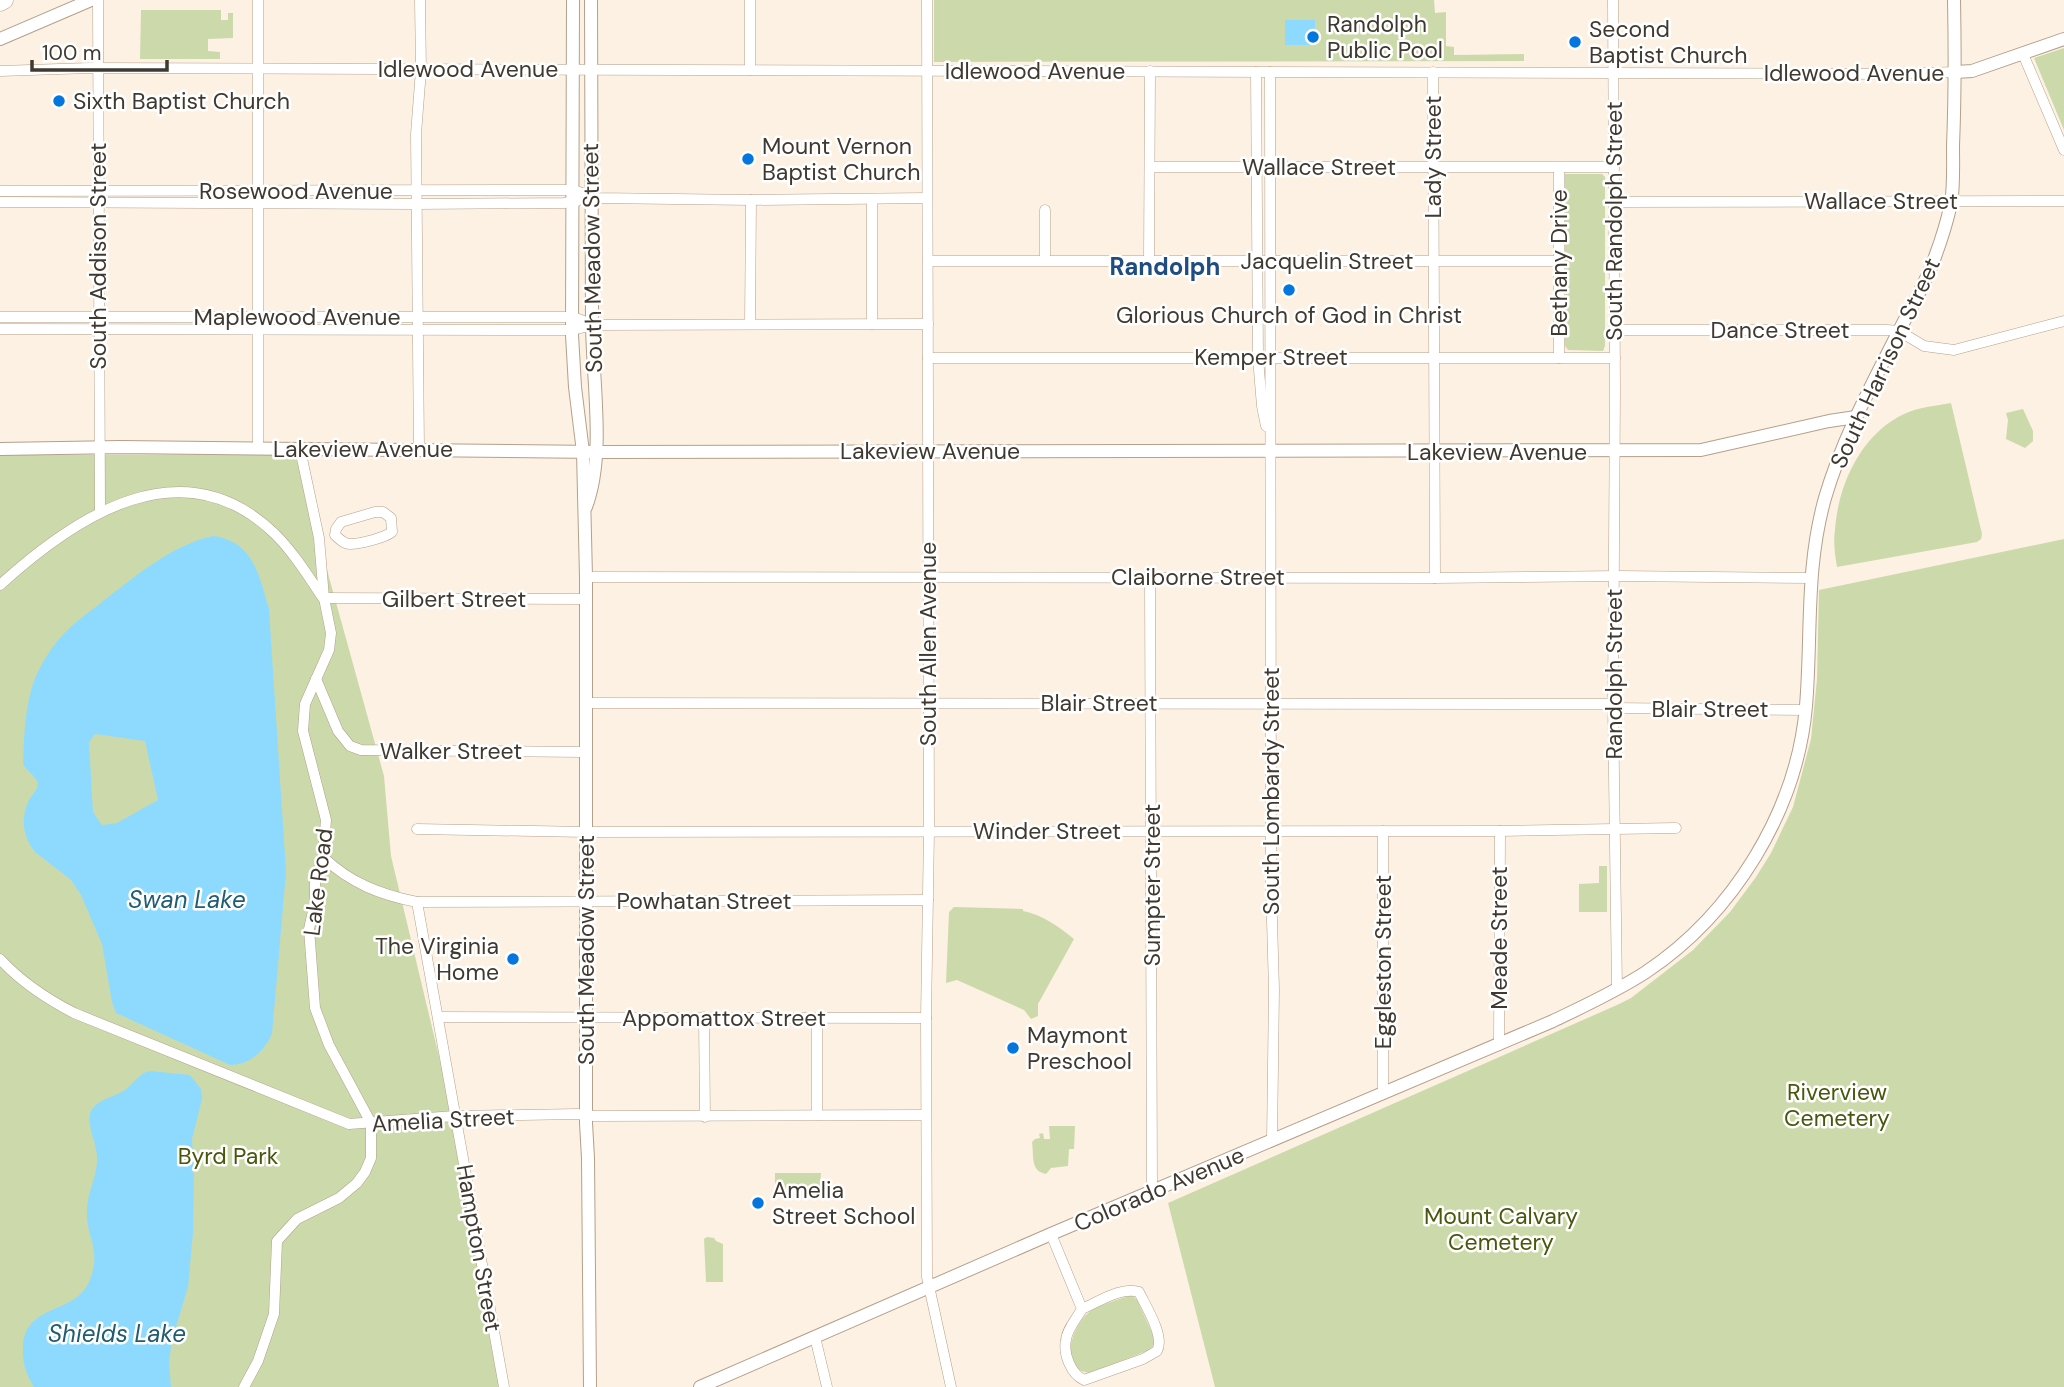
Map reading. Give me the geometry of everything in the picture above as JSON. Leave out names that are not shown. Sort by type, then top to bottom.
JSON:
[{"type":"street","points":[[0,39],[91,0]]},
{"type":"street","name":"South Addison Street","points":[[98,0],[100,512]]},
{"type":"street","points":[[258,0],[258,449]]},
{"type":"street","points":[[419,450],[416,134],[421,70],[420,0]]},
{"type":"street","name":"South Meadow Street","points":[[573,0],[573,323],[575,387],[583,452],[586,577],[590,1387]]},
{"type":"street","name":"South Meadow Street","points":[[584,514],[592,491],[597,452],[592,325],[591,0]]},
{"type":"street","points":[[750,0],[750,70]]},
{"type":"street","name":"South Allen Avenue","points":[[927,0],[927,1277],[951,1387]]},
{"type":"street","name":"South Randolph Street","points":[[1613,0],[1615,358]]},
{"type":"street","name":"South Harrison Street","points":[[1617,989],[1646,972],[1695,934],[1722,904],[1748,869],[1769,832],[1786,792],[1797,759],[1806,710],[1811,578],[1825,500],[1856,417],[1931,267],[1951,201],[1956,72],[1954,0]]},
{"type":"street","name":"Idlewood Avenue","points":[[0,71],[258,68],[1911,74],[1972,71],[2064,39]]},
{"type":"street","points":[[2022,54],[2064,150]]},
{"type":"street","points":[[1149,261],[1150,71]]},
{"type":"street","name":"South Lombardy Street","points":[[1256,72],[1258,358],[1262,406],[1270,445]]},
{"type":"street","name":"South Lombardy Street","points":[[1270,72],[1271,830],[1274,990],[1272,1141]]},
{"type":"street","name":"Lady Street","points":[[1433,72],[1435,578]]},
{"type":"street","name":"Wallace Street","points":[[1150,167],[1614,167]]},
{"type":"street","name":"Bethany Drive","points":[[1559,168],[1559,358]]},
{"type":"street","name":"Rosewood Avenue","points":[[0,202],[258,190],[417,191],[751,200],[927,198]]},
{"type":"street","name":"Rosewood Avenue","points":[[0,191],[258,203],[417,204],[573,196]]},
{"type":"street","points":[[872,199],[872,324]]},
{"type":"street","points":[[750,324],[751,200]]},
{"type":"street","name":"Wallace Street","points":[[1614,202],[2064,201]]},
{"type":"street","points":[[1045,210],[1045,260]]},
{"type":"street","name":"Jacquelin Street","points":[[928,261],[1559,261]]},
{"type":"street","name":"Maplewood Avenue","points":[[0,317],[418,317],[592,325],[928,324]]},
{"type":"street","name":"Dance Street","points":[[1613,330],[1887,330],[1899,331],[1924,346],[1954,350],[2064,321]]},
{"type":"street","name":"Maplewood Avenue","points":[[0,329],[418,330],[573,323]]},
{"type":"street","name":"Kemper Street","points":[[928,358],[1615,358]]},
{"type":"street","name":"Randolph Street","points":[[1615,358],[1613,706],[1617,989]]},
{"type":"street","name":"Lakeview Avenue","points":[[0,449],[928,451],[1270,445],[1435,452],[1614,452],[1701,450],[1856,417]]},
{"type":"street","name":"Lake Road","points":[[244,1387],[258,1360],[274,1314],[277,1241],[297,1219],[339,1198],[357,1183],[371,1158],[371,1123],[330,1045],[315,1008],[309,929],[315,902],[315,883],[323,858],[326,820],[303,731],[303,718],[305,704],[329,650],[331,633],[324,598],[319,538],[300,449]]},
{"type":"street","points":[[0,585],[19,567],[100,512],[136,498],[172,491],[217,498],[256,518],[295,556],[324,598]]},
{"type":"street","points":[[375,512],[383,512],[391,518],[392,532],[386,536],[350,544],[342,542],[335,535],[341,522],[375,512]]},
{"type":"street","points":[[319,538],[335,535]]},
{"type":"street","name":"Claiborne Street","points":[[586,577],[1811,578]]},
{"type":"street","name":"Sumpter Street","points":[[1150,578],[1152,1192]]},
{"type":"street","name":"Gilbert Street","points":[[324,598],[585,600]]},
{"type":"street","name":"Walker Street","points":[[316,679],[338,731],[350,746],[361,750],[585,752]]},
{"type":"street","name":"Blair Street","points":[[585,703],[1271,703],[1806,710]]},
{"type":"street","name":"Winder Street","points":[[417,829],[586,832],[1500,831],[1676,828]]},
{"type":"street","name":"Eggleston Street","points":[[1383,831],[1383,1093]]},
{"type":"street","name":"Meade Street","points":[[1499,1045],[1500,831]]},
{"type":"street","name":"Powhatan Street","points":[[323,858],[333,868],[365,888],[417,902],[928,900]]},
{"type":"street","name":"Hampton Street","points":[[417,902],[504,1387]]},
{"type":"street","name":"Amelia Street","points":[[0,959],[26,984],[56,1004],[349,1125],[456,1116],[926,1115]]},
{"type":"street","name":"Colorado Avenue","points":[[702,1387],[1051,1234],[1499,1045],[1617,989]]},
{"type":"street","name":"Appomattox Street","points":[[438,1017],[926,1018]]},
{"type":"street","points":[[704,1017],[705,1117]]},
{"type":"street","points":[[817,1018],[817,1115]]},
{"type":"street","points":[[1051,1234],[1082,1308]]},
{"type":"street","points":[[1132,1289],[1139,1292],[1159,1334],[1160,1345],[1157,1351],[1091,1378],[1084,1380],[1077,1377],[1068,1358],[1066,1337],[1082,1308],[1132,1289]]},
{"type":"street","points":[[815,1337],[827,1387]]},
{"type":"green space","points":[[934,0],[1434,0],[1435,13],[1446,12],[1446,46],[1454,47],[1454,55],[1524,54],[1524,61],[934,62]]},
{"type":"green space","points":[[141,10],[221,10],[221,20],[228,20],[228,13],[233,13],[233,38],[208,39],[208,51],[220,52],[220,59],[140,59]]},
{"type":"green space","points":[[2064,48],[2064,130],[2034,58]]},
{"type":"green space","points":[[1565,174],[1602,174],[1605,177],[1603,351],[1568,350],[1565,346]]},
{"type":"green space","points":[[1951,403],[1981,539],[1977,542],[1837,567],[1834,539],[1837,513],[1847,479],[1864,448],[1876,434],[1904,414]]},
{"type":"green space","points":[[2023,409],[2033,431],[2033,441],[2025,448],[2006,439],[2006,413]]},
{"type":"green space","name":"Byrd Park","points":[[295,454],[384,776],[391,856],[453,1115],[504,1387],[0,1387],[0,455]]},
{"type":"green space","name":"Riverview Cemetery","points":[[2064,539],[2064,1387],[1215,1387],[1168,1203],[1631,998],[1693,950],[1730,912],[1771,853],[1793,807],[1811,739],[1817,679],[1819,590]]},
{"type":"green space","points":[[1599,866],[1607,866],[1607,912],[1579,912],[1579,884],[1599,883]]},
{"type":"green space","points":[[954,907],[1023,909],[1050,922],[1074,939],[1038,1004],[1038,1016],[1031,1019],[1024,1010],[957,980],[946,983],[949,912]]},
{"type":"green space","points":[[1049,1126],[1075,1126],[1074,1149],[1069,1149],[1068,1166],[1051,1168],[1046,1174],[1035,1166],[1032,1142],[1043,1133],[1044,1139],[1050,1139]]},
{"type":"green space","points":[[775,1173],[821,1173],[820,1188],[775,1188]]},
{"type":"green space","points":[[707,1237],[723,1244],[723,1282],[706,1282],[704,1239]]},
{"type":"green space","points":[[1128,1296],[1137,1300],[1155,1339],[1154,1345],[1149,1350],[1091,1373],[1080,1370],[1071,1356],[1071,1346],[1078,1325],[1092,1310]]},
{"type":"water","points":[[1285,20],[1315,20],[1315,45],[1285,45]]},
{"type":"water","name":"Swan Lake","points":[[213,536],[226,539],[246,552],[257,572],[269,609],[286,872],[272,1034],[265,1046],[250,1060],[230,1065],[116,1013],[102,944],[81,895],[71,880],[35,852],[24,827],[26,807],[38,784],[23,764],[27,710],[35,678],[46,656],[86,614],[154,563],[198,540]],"holes":[[[95,734],[145,741],[158,800],[117,823],[102,825],[93,812],[89,742]]]},
{"type":"water","name":"Shields Lake","points":[[150,1071],[190,1075],[201,1089],[202,1099],[192,1139],[193,1233],[188,1287],[172,1340],[169,1363],[171,1387],[34,1387],[23,1357],[26,1332],[32,1322],[73,1300],[82,1292],[93,1271],[94,1252],[88,1228],[87,1208],[97,1156],[90,1113],[99,1103],[125,1090]]},
{"type":"place","name":"Randolph Public Pool","points":[[1313,37]]},
{"type":"place","name":"Second Baptist Church","points":[[1575,42]]},
{"type":"place","name":"Sixth Baptist Church","points":[[59,101]]},
{"type":"place","name":"Mount Vernon Baptist Church","points":[[748,159]]},
{"type":"place","name":"Glorious Church of God in Christ","points":[[1289,290]]},
{"type":"place","name":"The Virginia Home","points":[[513,959]]},
{"type":"place","name":"Maymont Preschool","points":[[1013,1048]]},
{"type":"place","name":"Amelia Street School","points":[[758,1203]]},
{"type":"district","name":"Randolph","points":[[1165,266]]},
{"type":"park label","name":"Mount Calvary Cemetery","points":[[1501,1229]]}]
